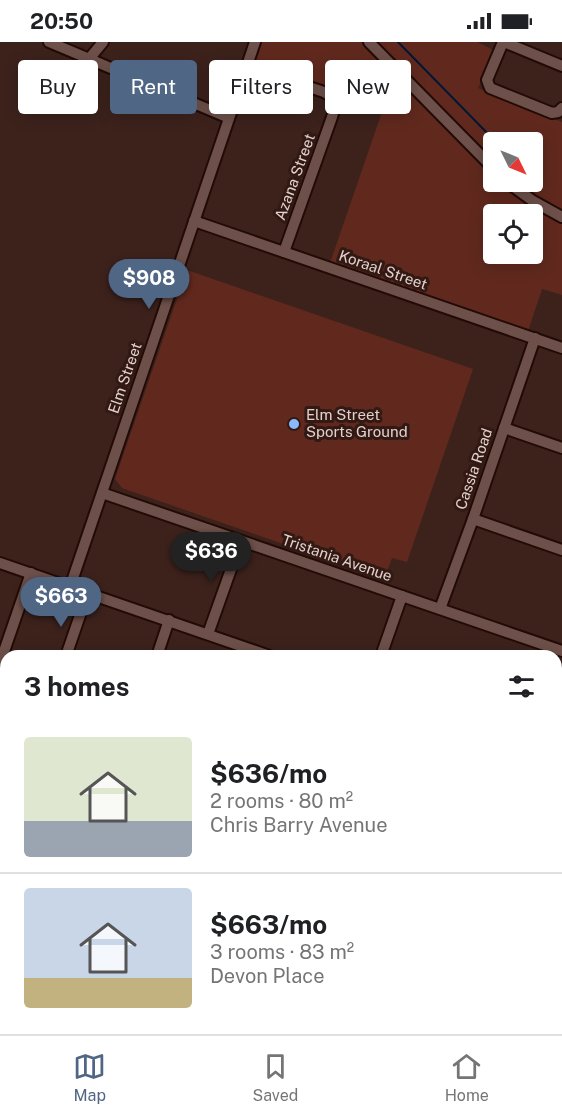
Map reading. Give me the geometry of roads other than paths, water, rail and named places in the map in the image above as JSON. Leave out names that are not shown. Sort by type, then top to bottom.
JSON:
[{"type":"street","points":[[50,42],[229,118]]},
{"type":"street","points":[[89,59],[103,42]]},
{"type":"street","name":"Elm Street","points":[[248,60],[255,42]]},
{"type":"street","points":[[369,42],[483,158]]},
{"type":"street","points":[[562,66],[503,42],[487,80],[488,86],[499,93],[552,113],[562,108]]},
{"type":"street","name":"Azana Street","points":[[284,252],[335,104],[332,97],[313,88]]},
{"type":"street","name":"Elm Street","points":[[70,587],[230,114]]},
{"type":"street","points":[[521,192],[562,217]]},
{"type":"street","name":"Koraal Street","points":[[194,221],[562,348]]},
{"type":"street","name":"Cassia Road","points":[[440,609],[535,338]]},
{"type":"street","points":[[504,428],[562,448]]},
{"type":"street","name":"Tristania Avenue","points":[[102,493],[559,650]]},
{"type":"street","points":[[473,519],[562,549]]},
{"type":"street","points":[[208,634],[241,541]]},
{"type":"street","points":[[0,563],[253,650]]},
{"type":"street","points":[[4,650],[30,573]]},
{"type":"street","points":[[68,650],[88,592]]},
{"type":"street","points":[[383,650],[402,596]]},
{"type":"street","points":[[159,650],[169,620]]},
{"type":"waterway","points":[[398,42],[486,132]]},
{"type":"place","name":"Elm Street Sports Ground","points":[[294,424]]}]
